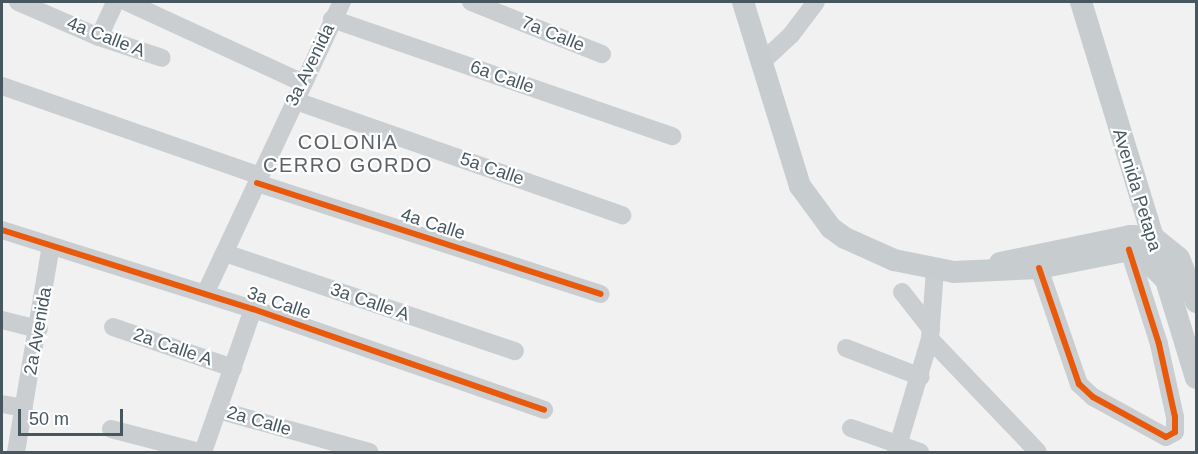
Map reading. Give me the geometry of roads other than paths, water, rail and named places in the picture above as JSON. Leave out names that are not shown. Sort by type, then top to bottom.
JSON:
[{"type":"main road","points":[[743,2],[800,186],[831,228],[859,246],[894,260],[944,270],[1039,268],[1130,250],[1146,249],[1153,267],[1164,278]]},
{"type":"main road","name":"Avenida Petapa","points":[[1081,2],[1164,278],[1197,378]]},
{"type":"main road","points":[[944,270],[1000,263],[1130,236],[1153,237],[1179,258],[1197,302]]},
{"type":"street","name":"4a Calle A","points":[[18,2],[99,37],[162,58]]},
{"type":"street","points":[[99,37],[115,2]]},
{"type":"street","points":[[127,2],[165,8],[302,82]]},
{"type":"street","name":"3a Avenida","points":[[205,294],[293,100],[342,2]]},
{"type":"street","name":"7a Calle","points":[[471,2],[602,54]]},
{"type":"street","points":[[762,62],[791,35],[816,2]]},
{"type":"street","name":"6a Calle","points":[[332,19],[672,136]]},
{"type":"street","name":"4a Calle","points":[[2,86],[258,179],[600,294]]},
{"type":"street","name":"5a Calle","points":[[293,100],[622,215]]},
{"type":"street","name":"3a Calle","points":[[2,230],[253,309],[544,410]]},
{"type":"street","name":"2a Avenida","points":[[16,453],[39,329],[51,246]]},
{"type":"street","points":[[1039,268],[1079,384],[1093,397],[1166,437],[1175,432],[1175,417],[1159,344],[1130,250]]},
{"type":"street","name":"3a Calle A","points":[[225,253],[515,351]]},
{"type":"street","points":[[898,448],[921,377],[944,270]]},
{"type":"street","points":[[902,292],[931,334],[1038,453]]},
{"type":"street","points":[[111,429],[201,453],[253,309]]},
{"type":"street","points":[[2,320],[39,329]]},
{"type":"street","name":"2a Calle A","points":[[113,327],[232,368]]},
{"type":"street","points":[[846,348],[921,377]]},
{"type":"street","points":[[2,404],[24,408]]},
{"type":"street","name":"2a Calle","points":[[218,410],[369,453]]},
{"type":"street","points":[[851,428],[898,448],[920,453]]},
{"type":"district","name":"COLONIA CERRO GORDO","points":[[348,154]]}]
